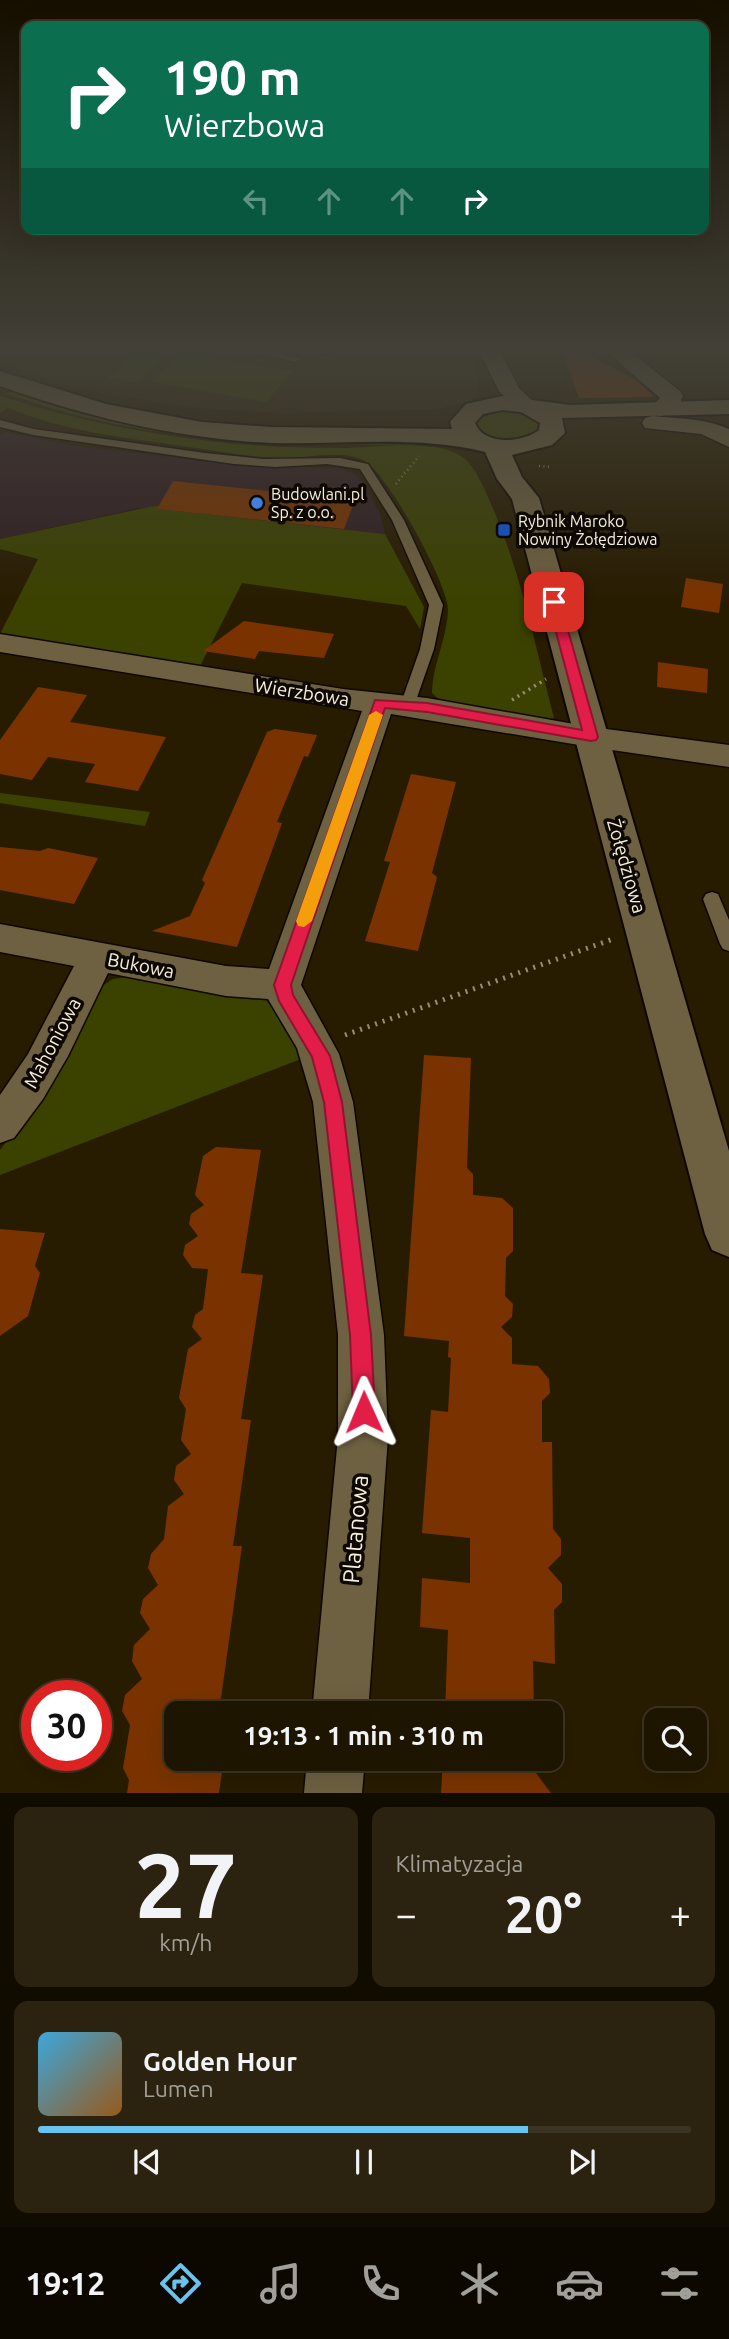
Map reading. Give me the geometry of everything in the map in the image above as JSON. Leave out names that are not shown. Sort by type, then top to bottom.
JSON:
[{"type":"street","points":[[302,435],[393,435]]},
{"type":"street","points":[[428,435],[516,447],[537,461]]},
{"type":"street","name":"Żołędziowa","points":[[473,435],[485,443],[510,479],[537,461],[591,737],[729,1234]]},
{"type":"street","points":[[537,461],[550,435]]},
{"type":"street","points":[[537,461],[582,435]]},
{"type":"street","name":"Wierzbowa","points":[[0,643],[501,720],[591,737],[729,756]]},
{"type":"street","points":[[282,985],[394,705]]},
{"type":"street","name":"Bukowa","points":[[0,938],[226,981],[282,985]]},
{"type":"street","name":"Mahoniowa","points":[[0,1125],[20,1101],[40,1069],[97,957]]},
{"type":"street","name":"Platanowa","points":[[282,985],[285,996],[315,1045],[327,1076],[333,1102],[360,1335],[364,1385],[363,1437],[341,1701]]},
{"type":"street","points":[[333,1793],[335,1771]]},
{"type":"lane","points":[[53,435],[241,460],[354,464],[368,470],[387,500],[436,605],[431,636],[394,705]]},
{"type":"lane","points":[[712,899],[729,944]]},
{"type":"path","points":[[387,500],[404,472],[421,453]]},
{"type":"path","points":[[537,461],[552,467]]},
{"type":"path","points":[[501,720],[514,696],[547,678]]},
{"type":"path","points":[[315,1045],[614,939]]},
{"type":"shaded area","points":[[0,435],[17,435],[74,446],[237,465],[341,468],[358,476],[367,489],[381,516],[385,534],[139,508],[0,539]]},
{"type":"green space","points":[[108,435],[166,435],[210,441],[296,447],[408,445],[443,449],[457,454],[468,462],[478,476],[502,530],[527,610],[554,718],[539,719],[442,702],[432,693],[447,621],[446,597],[428,555],[400,506],[386,484],[363,460],[344,455],[289,458],[256,456]]},
{"type":"green space","points":[[183,435],[358,435],[434,440],[432,444],[378,445],[216,439]]},
{"type":"green space","points":[[487,435],[531,435],[512,440],[497,439]]},
{"type":"green space","points":[[159,506],[158,509],[385,534],[424,607],[420,629],[406,606],[242,583],[199,668],[187,663],[0,634],[38,559],[0,549],[0,539]]},
{"type":"green space","points":[[0,793],[150,812],[145,826],[0,803]]},
{"type":"green space","points":[[126,977],[197,984],[266,1000],[290,1031],[301,1059],[0,1175],[0,1150],[47,1090],[96,990],[113,979]]},
{"type":"building","name":"Budowlani.pl Sp. z o.o.","points":[[173,481],[355,500],[344,529],[157,509]]},
{"type":"building","points":[[686,578],[723,584],[719,613],[681,607]]},
{"type":"building","points":[[244,621],[334,634],[324,658],[259,651],[255,659],[203,651]]},
{"type":"building","points":[[658,662],[708,669],[707,693],[657,687]]},
{"type":"building","points":[[38,687],[87,695],[70,722],[166,737],[138,791],[85,782],[95,764],[48,757],[32,780],[0,774],[0,740]]},
{"type":"building","points":[[275,729],[317,735],[308,757],[304,756],[277,822],[282,823],[237,947],[152,931],[190,916],[205,883],[202,880],[267,732]]},
{"type":"building","points":[[411,774],[456,782],[432,873],[437,877],[418,951],[365,941],[390,862],[384,861]]},
{"type":"building","points":[[0,847],[40,851],[48,848],[98,858],[74,904],[0,890]]},
{"type":"building","points":[[424,1055],[471,1058],[467,1168],[473,1174],[473,1195],[502,1198],[513,1208],[513,1251],[506,1258],[505,1296],[513,1304],[512,1317],[501,1327],[512,1338],[512,1364],[538,1366],[549,1379],[550,1393],[542,1401],[542,1442],[552,1442],[553,1529],[561,1539],[561,1555],[548,1568],[562,1584],[562,1602],[554,1610],[555,1664],[533,1661],[534,1701],[445,1701],[448,1630],[420,1627],[422,1578],[470,1583],[470,1538],[422,1533],[431,1410],[448,1412],[451,1358],[448,1357],[449,1341],[404,1336]]},
{"type":"building","points":[[216,1147],[261,1150],[241,1273],[263,1275],[241,1419],[251,1420],[233,1546],[242,1546],[221,1701],[164,1701],[164,1771],[222,1771],[219,1793],[127,1793],[129,1780],[123,1768],[130,1725],[122,1711],[125,1695],[142,1679],[132,1661],[134,1645],[150,1629],[140,1613],[143,1599],[158,1585],[148,1568],[151,1554],[164,1539],[168,1506],[184,1494],[174,1480],[176,1466],[191,1454],[181,1440],[186,1409],[179,1398],[188,1349],[202,1339],[192,1327],[195,1315],[203,1309],[208,1269],[192,1268],[183,1255],[185,1245],[198,1236],[189,1224],[191,1214],[204,1205],[195,1195],[203,1156]]},
{"type":"building","points":[[0,1229],[45,1233],[35,1266],[40,1273],[28,1316],[0,1336]]},
{"type":"building","points":[[442,1771],[534,1771],[551,1793],[441,1793]]},
{"type":"slow traffic","points":[[304,921],[376,715]]},
{"type":"place","name":"Budowlani.pl Sp. z o.o.","points":[[257,503]]},
{"type":"place","name":"Rybnik Maroko Nowiny Żołędziowa","points":[[504,530]]},
{"type":"route","points":[[364,1412],[360,1335],[333,1102],[321,1056],[291,1007],[282,985],[380,703],[427,708],[591,737],[554,602]]}]
